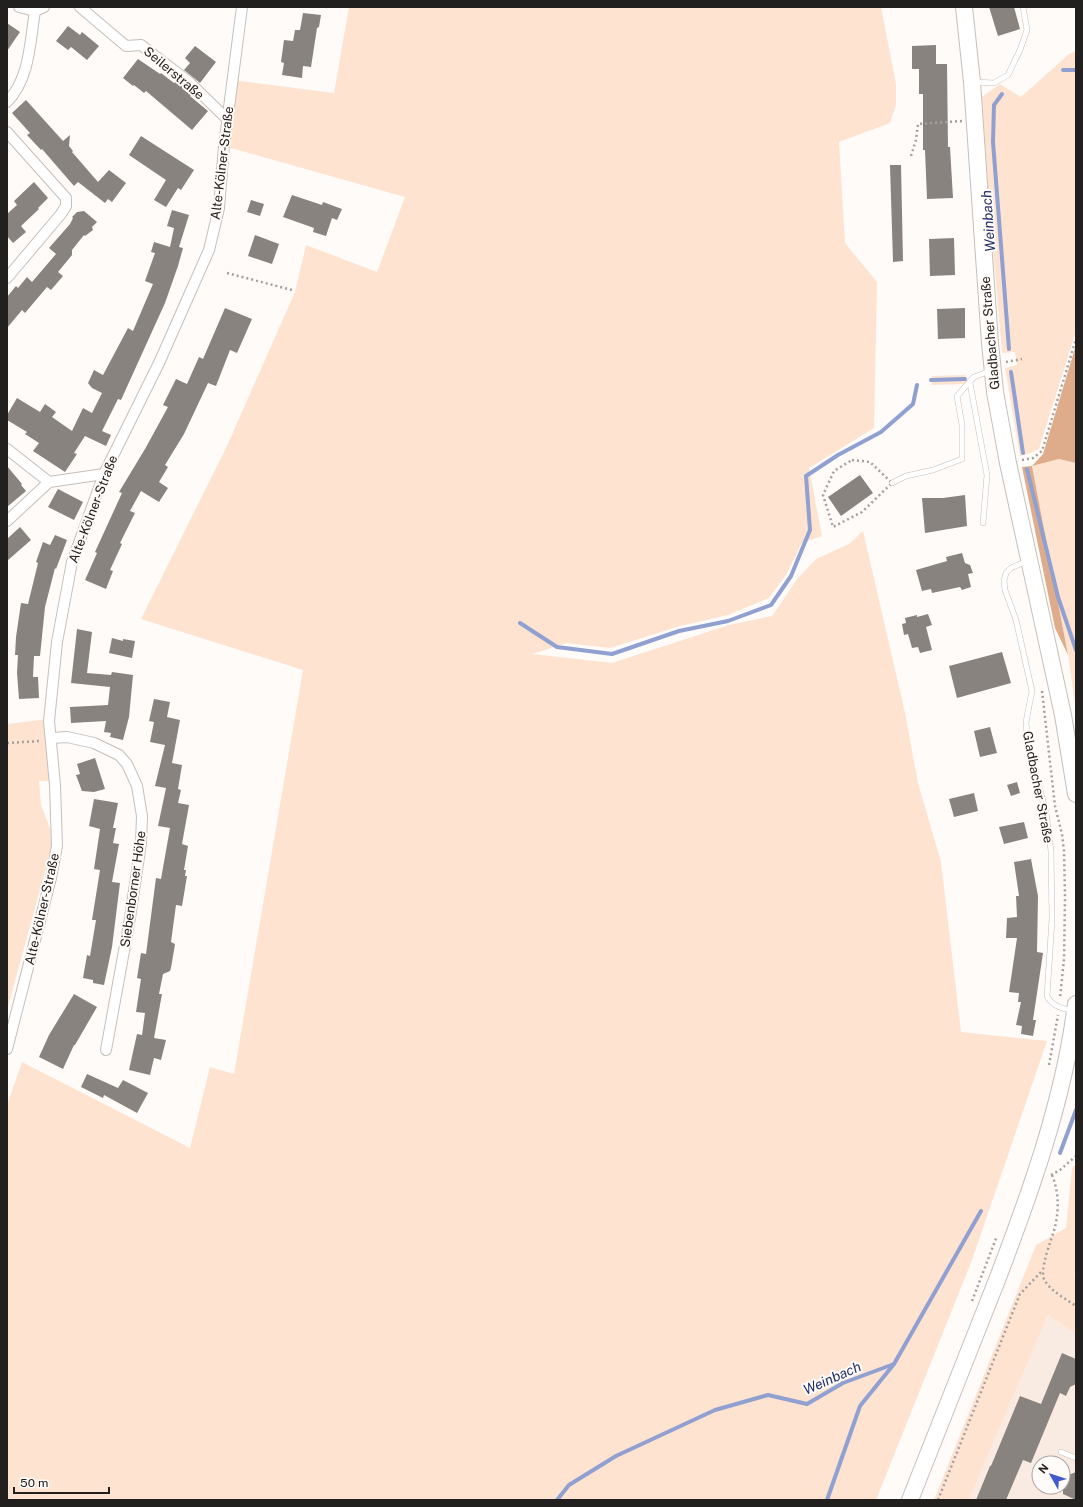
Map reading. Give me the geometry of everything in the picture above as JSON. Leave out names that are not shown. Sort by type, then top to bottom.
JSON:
[{"type":"main road","name":"Gladbacher Straße","points":[[964,7],[972,82],[992,370],[1008,463],[1064,715],[1076,794]]},
{"type":"main road","points":[[910,1500],[1003,1264],[1033,1181],[1062,1081],[1076,1007]]},
{"type":"street","points":[[7,102],[11,98],[25,73],[40,9],[19,7]]},
{"type":"street","name":"Seilerstraße","points":[[80,7],[126,46],[141,45],[189,82],[227,119]]},
{"type":"street","name":"Alte-Kölner-Straße","points":[[7,1050],[51,878],[57,846],[55,785],[50,721],[57,642],[72,562],[104,474],[159,364],[209,250],[219,208],[227,119],[242,7]]},
{"type":"street","points":[[7,132],[66,198],[66,206],[61,214],[7,278]]},
{"type":"street","points":[[7,449],[49,482]]},
{"type":"street","points":[[7,520],[49,482],[104,474]]},
{"type":"street","name":"Siebenborner Höhe","points":[[51,740],[67,736],[94,743],[119,755],[127,764],[138,786],[142,816],[141,843],[130,918],[106,1050]]},
{"type":"lane","points":[[972,82],[994,83],[1008,75],[1020,50],[1027,30],[1023,7]]},
{"type":"lane","points":[[892,482],[906,476],[933,470],[962,459],[962,425],[957,396],[974,377],[992,370]]},
{"type":"lane","points":[[970,383],[987,475],[983,523]]},
{"type":"lane","name":"Gladbacher Straße","points":[[1029,561],[1011,568],[1006,573],[1004,581],[1005,590],[1016,620],[1032,692],[1026,722],[1027,735],[1046,814],[1051,851],[1051,947],[1047,996],[1049,1000],[1059,1008]]},
{"type":"lane","points":[[1059,1008],[1076,1007]]},
{"type":"lane","points":[[1061,1452],[1076,1458]]},
{"type":"path","points":[[911,156],[916,140],[918,124],[974,120]]},
{"type":"path","points":[[227,273],[292,290]]},
{"type":"path","points":[[1008,463],[1034,458],[1042,451],[1076,339]]},
{"type":"path","points":[[852,460],[870,462],[892,482],[862,512],[833,527],[823,495],[834,471],[852,460]]},
{"type":"path","points":[[1041,686],[1055,806],[1062,834],[1066,896],[1064,959],[1059,1008],[1049,1067]]},
{"type":"path","points":[[7,743],[51,740]]},
{"type":"path","points":[[1033,1181],[1052,1175],[1076,1156]]},
{"type":"path","points":[[938,1500],[1020,1294],[1042,1271],[1055,1226],[1058,1198],[1056,1185],[1052,1175]]},
{"type":"path","points":[[972,1301],[997,1235]]},
{"type":"path","points":[[1042,1271],[1044,1280],[1056,1292],[1076,1306]]},
{"type":"shaded area","points":[[349,7],[881,7],[896,84],[896,105],[890,123],[839,142],[845,243],[877,282],[874,428],[809,468],[822,536],[802,543],[786,575],[769,598],[728,615],[680,626],[610,648],[566,643],[533,654],[612,663],[729,625],[772,616],[798,578],[816,559],[849,544],[863,531],[905,713],[918,783],[941,862],[961,1032],[1047,1041],[972,1260],[876,1500],[7,1500],[7,1105],[22,1062],[190,1148],[210,1067],[234,1074],[303,670],[141,619],[226,448],[295,292],[306,245],[377,272],[405,197],[224,146],[233,80],[334,93]]},
{"type":"shaded area","points":[[1076,51],[1076,331],[1039,449],[1020,456],[1005,368],[1017,365],[1015,352],[1002,353],[989,203],[982,97],[1000,84],[1021,97],[1069,54]]},
{"type":"shaded area","points":[[1076,345],[1076,463],[1059,459],[1032,466],[1043,454]]},
{"type":"shaded area","points":[[965,375],[967,381],[964,384],[932,385],[932,376]]},
{"type":"shaded area","points":[[1059,459],[1076,463],[1076,710],[1068,655],[1032,466]]},
{"type":"shaded area","points":[[1032,466],[1068,655],[1055,628],[1022,467]]},
{"type":"shaded area","points":[[48,719],[53,781],[39,781],[41,805],[54,839],[7,1010],[7,724]]},
{"type":"shaded area","points":[[1076,1164],[1076,1271],[1074,1274],[1076,1276],[1076,1334],[1048,1315],[969,1500],[934,1500],[1036,1245],[1066,1228],[1072,1168]]},
{"type":"shaded area","points":[[1048,1315],[1076,1334],[1076,1500],[969,1500]]},
{"type":"building","points":[[989,7],[1014,7],[1020,29],[998,36]]},
{"type":"building","points":[[303,13],[321,15],[319,27],[317,28],[311,67],[303,66],[302,78],[282,75],[284,63],[281,62],[284,40],[293,41],[295,30],[300,30]]},
{"type":"building","points":[[7,23],[20,32],[7,51]]},
{"type":"building","points":[[68,26],[80,35],[82,32],[99,46],[87,60],[71,47],[68,50],[56,41]]},
{"type":"building","points":[[936,45],[936,64],[947,64],[948,147],[950,147],[953,198],[927,199],[925,150],[923,150],[923,94],[919,94],[919,69],[912,69],[912,46]]},
{"type":"building","points":[[195,46],[216,62],[200,83],[184,70],[190,63],[185,58]]},
{"type":"building","points":[[138,59],[174,83],[177,81],[192,94],[190,96],[208,111],[192,130],[146,91],[144,93],[123,78]]},
{"type":"building","points":[[26,100],[63,141],[70,135],[69,146],[73,151],[72,152],[98,182],[109,170],[126,183],[112,202],[108,199],[105,203],[78,182],[74,186],[42,149],[41,150],[27,135],[30,133],[12,113]]},
{"type":"building","points":[[141,136],[194,170],[181,190],[178,188],[166,207],[154,200],[166,180],[129,155]]},
{"type":"building","points":[[890,165],[901,165],[903,261],[893,262]]},
{"type":"building","points":[[34,182],[48,198],[21,226],[26,232],[13,243],[7,236],[7,214],[17,205],[14,201]]},
{"type":"building","points":[[292,195],[322,205],[323,202],[342,209],[337,220],[332,218],[326,236],[313,232],[314,228],[283,217]]},
{"type":"building","points":[[251,200],[264,204],[260,216],[247,212]]},
{"type":"building","points":[[172,210],[189,215],[179,247],[183,248],[165,303],[121,400],[118,399],[102,431],[111,435],[106,446],[85,436],[74,453],[77,454],[65,472],[33,451],[39,443],[25,434],[27,432],[7,420],[7,415],[17,398],[40,412],[45,404],[56,412],[52,417],[72,431],[83,408],[92,413],[102,393],[92,388],[88,383],[94,370],[103,375],[128,328],[133,331],[153,284],[145,281],[155,253],[151,252],[154,242],[170,247],[174,228],[167,226]]},
{"type":"building","points":[[84,211],[97,222],[92,227],[93,230],[85,236],[84,235],[72,250],[72,255],[58,272],[63,276],[51,290],[47,287],[25,313],[22,310],[7,328],[7,297],[16,286],[18,288],[27,277],[32,282],[56,254],[49,248],[70,224],[73,218],[72,217],[77,212]]},
{"type":"building","points":[[255,235],[279,244],[272,264],[248,256]]},
{"type":"building","points":[[954,238],[955,275],[930,276],[929,239]]},
{"type":"building","points":[[225,308],[252,319],[237,353],[230,350],[216,386],[208,383],[184,434],[165,465],[168,467],[159,482],[168,488],[159,502],[141,491],[130,511],[135,513],[120,543],[122,544],[110,570],[113,571],[106,589],[85,580],[97,553],[95,552],[122,493],[119,492],[168,407],[163,405],[176,379],[187,384],[199,357],[203,359]]},
{"type":"building","points":[[965,308],[965,338],[938,339],[937,309]]},
{"type":"building","points":[[7,466],[26,491],[7,507]]},
{"type":"building","points":[[860,475],[873,493],[841,516],[828,497]]},
{"type":"building","points":[[58,489],[83,502],[74,520],[48,507]]},
{"type":"building","points":[[965,495],[967,526],[925,533],[922,498],[943,498]]},
{"type":"building","points":[[20,527],[31,540],[7,561],[7,539]]},
{"type":"building","points":[[55,535],[67,540],[56,569],[55,568],[45,607],[40,656],[34,656],[33,677],[38,677],[39,698],[19,699],[17,673],[18,655],[15,655],[21,603],[28,604],[38,563],[36,562],[43,542],[50,545]]},
{"type":"building","points":[[962,553],[965,563],[970,565],[973,573],[968,574],[971,587],[962,590],[960,587],[932,593],[931,589],[922,591],[916,570],[947,561],[946,557]]},
{"type":"building","points":[[928,614],[932,625],[926,627],[932,650],[920,653],[918,647],[912,648],[908,634],[904,635],[902,624],[906,623],[905,618]]},
{"type":"building","points":[[77,629],[92,632],[87,673],[111,675],[112,672],[133,675],[129,717],[123,740],[110,737],[111,733],[104,732],[106,721],[71,723],[70,707],[108,705],[110,687],[71,683]]},
{"type":"building","points":[[112,638],[123,641],[123,639],[135,641],[132,658],[109,653]]},
{"type":"building","points":[[1002,652],[1011,683],[957,698],[949,666]]},
{"type":"building","points":[[154,699],[170,702],[167,717],[180,720],[172,763],[182,765],[178,789],[181,790],[178,803],[189,805],[182,844],[188,846],[184,870],[186,870],[185,876],[187,876],[182,906],[176,905],[171,942],[175,944],[170,971],[163,974],[159,994],[162,994],[154,1038],[166,1040],[161,1060],[154,1058],[150,1075],[129,1070],[137,1034],[142,1035],[145,1013],[136,1012],[141,979],[137,978],[141,953],[146,954],[156,878],[161,879],[170,828],[158,826],[166,788],[155,786],[165,745],[150,742],[154,722],[149,721]]},
{"type":"building","points":[[990,727],[997,753],[980,757],[974,731]]},
{"type":"building","points":[[95,758],[105,789],[94,792],[82,791],[76,775],[80,774],[77,764]]},
{"type":"building","points":[[1017,782],[1020,793],[1011,796],[1007,785]]},
{"type":"building","points":[[974,793],[978,811],[954,817],[949,799]]},
{"type":"building","points":[[94,799],[118,803],[113,828],[116,828],[113,843],[119,844],[112,882],[120,883],[112,947],[104,985],[93,983],[93,980],[83,978],[87,955],[90,956],[96,920],[92,920],[100,870],[94,869],[100,829],[89,826]]},
{"type":"building","points":[[1024,822],[1028,838],[1004,844],[999,827]]},
{"type":"building","points":[[1031,859],[1038,896],[1037,952],[1043,953],[1033,1020],[1036,1020],[1033,1036],[1021,1034],[1022,1026],[1016,1025],[1021,1002],[1018,1002],[1019,993],[1009,992],[1017,938],[1006,938],[1007,918],[1017,917],[1016,896],[1019,896],[1014,862]]},
{"type":"building","points":[[74,994],[97,1007],[74,1045],[63,1069],[39,1057],[49,1035]]},
{"type":"building","points":[[87,1074],[118,1088],[123,1080],[148,1093],[137,1113],[104,1095],[103,1098],[81,1087]]},
{"type":"building","points":[[1062,1353],[1076,1359],[1076,1384],[1070,1387],[1066,1396],[1060,1393],[1034,1455],[1031,1455],[1031,1463],[1023,1460],[1006,1500],[976,1500],[1020,1396],[1041,1404]]},
{"type":"building","points":[[1076,1472],[1076,1500],[1065,1495],[1071,1495],[1071,1474]]},
{"type":"waterway","points":[[1063,70],[1076,70]]},
{"type":"waterway","name":"Weinbach","points":[[1002,94],[994,105],[993,142],[1009,349]]},
{"type":"waterway","name":"Weinbach","points":[[1011,372],[1023,453]]},
{"type":"waterway","points":[[931,380],[965,379]]},
{"type":"waterway","points":[[520,623],[557,647],[612,654],[679,631],[728,621],[771,605],[791,576],[810,530],[806,476],[838,455],[881,432],[913,404],[917,385]]},
{"type":"waterway","name":"Weinbach","points":[[1027,469],[1058,597],[1076,650]]},
{"type":"waterway","name":"Weinbach","points":[[1060,1153],[1076,1110]]},
{"type":"waterway","name":"Weinbach","points":[[557,1500],[569,1485],[616,1456],[715,1410],[768,1395],[807,1404],[843,1383],[894,1364],[981,1211]]},
{"type":"waterway","points":[[827,1500],[860,1406],[894,1364]]}]
